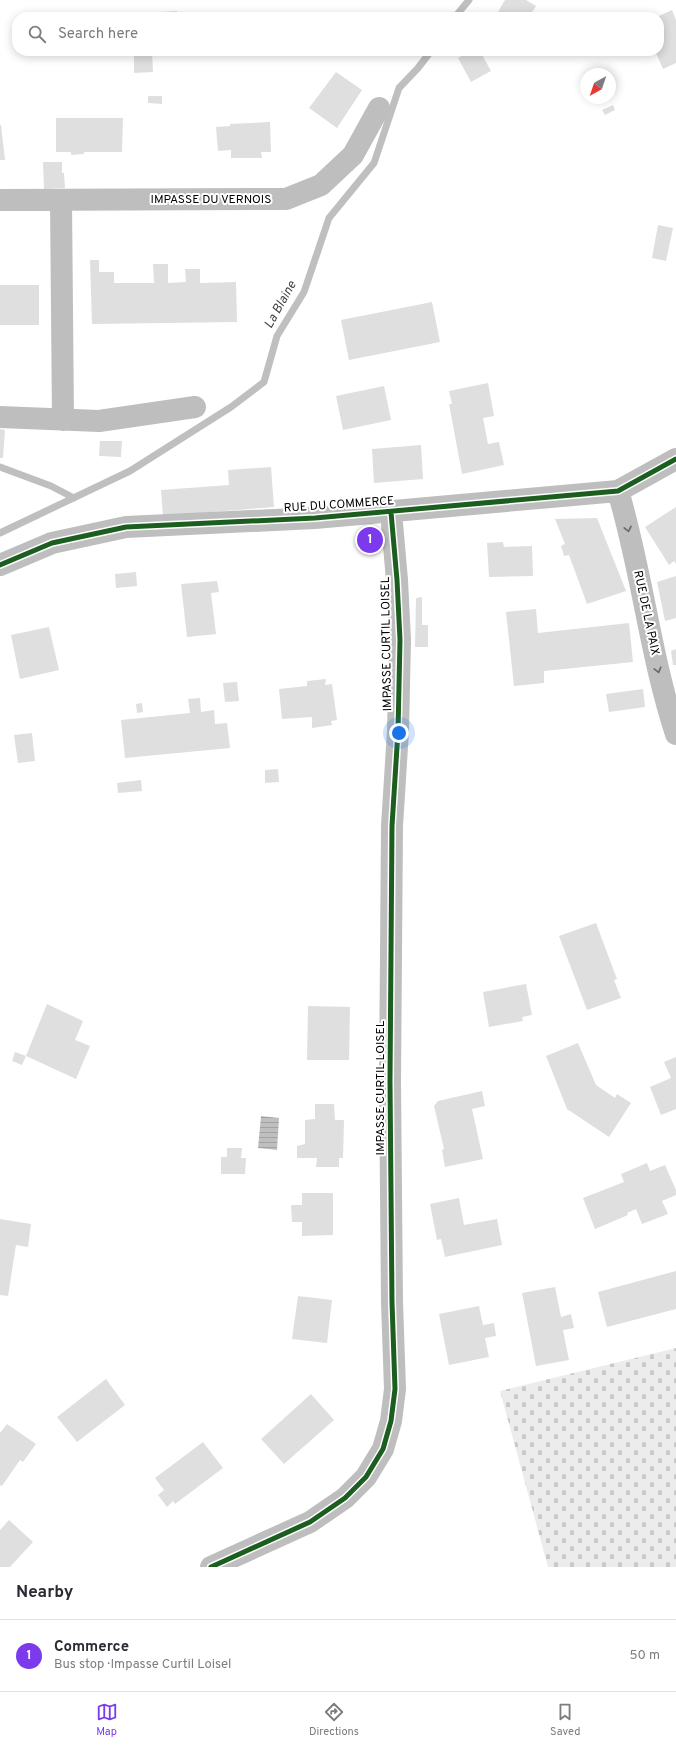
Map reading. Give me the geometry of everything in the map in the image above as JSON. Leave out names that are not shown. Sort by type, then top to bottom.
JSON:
[{"type":"street","name":"IMPASSE DU VERNOIS","points":[[0,200],[286,199],[321,185],[353,155],[379,108]]},
{"type":"street","points":[[61,200],[63,420]]},
{"type":"street","points":[[0,417],[99,421],[195,407]]},
{"type":"street","name":"RUE DU COMMERCE","points":[[0,565],[52,543],[126,527],[315,518],[618,492],[676,460]]},
{"type":"street","name":"RUE DE LA PAIX","points":[[618,492],[627,521],[656,662],[676,734]]},
{"type":"street","name":"IMPASSE CURTIL LOISEL","points":[[211,1567],[310,1522],[345,1498],[366,1477],[383,1449],[390,1421],[395,1389],[392,1302],[390,1081],[392,842],[398,731],[400,640],[397,580],[391,512]]},
{"type":"green space","points":[[676,1348],[676,1567],[548,1567],[500,1391]]},
{"type":"shaded area","points":[[261,1116],[279,1118],[277,1150],[258,1148]]},
{"type":"building","points":[[505,0],[526,0],[536,6],[532,12],[498,12]]},
{"type":"building","points":[[672,10],[676,20],[676,63],[663,69],[657,56],[664,56],[664,14]]},
{"type":"building","points":[[134,56],[152,56],[153,72],[134,73]]},
{"type":"building","points":[[461,56],[483,56],[491,71],[471,82],[458,58]]},
{"type":"building","points":[[336,72],[362,90],[337,128],[309,108]]},
{"type":"building","points":[[148,96],[162,96],[162,104],[148,103]]},
{"type":"building","points":[[613,105],[615,110],[605,115],[602,110]]},
{"type":"building","points":[[56,118],[123,118],[122,152],[84,152],[84,154],[71,155],[71,152],[56,152]]},
{"type":"building","points":[[270,122],[271,152],[261,152],[262,158],[231,158],[231,150],[218,151],[216,127],[230,126],[230,124]]},
{"type":"building","points":[[1,125],[5,160],[0,160]]},
{"type":"building","points":[[43,162],[62,162],[62,173],[64,173],[65,188],[44,189]]},
{"type":"building","points":[[658,225],[673,228],[666,261],[652,258]]},
{"type":"building","points":[[90,260],[99,260],[99,272],[114,272],[114,283],[154,283],[153,264],[168,264],[168,283],[186,282],[185,269],[200,269],[200,283],[236,282],[237,322],[92,324]]},
{"type":"building","points":[[0,285],[39,285],[39,325],[0,325]]},
{"type":"building","points":[[432,302],[440,342],[349,360],[341,320]]},
{"type":"building","points":[[488,383],[494,416],[483,418],[488,444],[499,442],[504,465],[462,474],[449,404],[452,404],[449,391]]},
{"type":"building","points":[[384,386],[391,420],[343,430],[336,396]]},
{"type":"building","points":[[0,429],[5,430],[3,458],[0,458]]},
{"type":"building","points":[[100,441],[122,441],[121,457],[99,456]]},
{"type":"building","points":[[421,445],[423,479],[374,483],[372,449]]},
{"type":"building","points":[[271,467],[274,507],[163,516],[161,490],[229,485],[228,470]]},
{"type":"building","points":[[676,507],[676,564],[674,561],[669,565],[645,527]]},
{"type":"building","points":[[597,518],[626,591],[587,604],[569,555],[564,556],[561,546],[565,544],[555,519]]},
{"type":"building","points":[[503,542],[504,547],[532,546],[533,576],[489,577],[487,543]]},
{"type":"building","points":[[136,572],[137,586],[116,588],[115,574]]},
{"type":"building","points":[[676,576],[676,618],[665,621],[657,582]]},
{"type":"building","points":[[217,581],[219,592],[211,593],[216,634],[187,637],[181,584]]},
{"type":"building","points":[[422,597],[422,625],[428,625],[428,647],[415,647],[416,598]]},
{"type":"building","points":[[536,609],[538,633],[629,623],[633,662],[544,671],[544,683],[514,686],[506,612]]},
{"type":"building","points":[[49,627],[59,670],[20,679],[11,635]]},
{"type":"building","points":[[676,649],[676,665],[673,665],[671,651]]},
{"type":"building","points":[[326,679],[325,685],[332,684],[337,720],[331,721],[332,725],[312,728],[312,717],[282,719],[279,689],[307,686],[307,681]]},
{"type":"building","points":[[237,682],[239,701],[225,702],[223,683]]},
{"type":"building","points":[[643,689],[645,707],[609,712],[606,694]]},
{"type":"building","points":[[200,698],[201,712],[214,710],[215,724],[227,723],[230,748],[125,758],[121,720],[190,713],[188,699]]},
{"type":"building","points":[[142,703],[143,712],[137,713],[136,704]]},
{"type":"building","points":[[32,733],[35,761],[18,763],[14,735]]},
{"type":"building","points":[[278,769],[279,782],[265,783],[265,770]]},
{"type":"building","points":[[141,780],[142,791],[118,793],[117,783]]},
{"type":"building","points":[[596,923],[617,979],[614,980],[621,998],[587,1010],[559,936]]},
{"type":"building","points":[[526,984],[532,1015],[522,1017],[523,1021],[489,1027],[483,992]]},
{"type":"building","points":[[47,1004],[83,1021],[75,1040],[90,1046],[76,1079],[26,1056]]},
{"type":"building","points":[[308,1006],[350,1007],[349,1060],[307,1060]]},
{"type":"building","points":[[578,1043],[596,1085],[615,1098],[617,1094],[631,1103],[609,1137],[567,1109],[546,1056]]},
{"type":"building","points":[[15,1052],[26,1056],[22,1065],[12,1061]]},
{"type":"building","points":[[676,1057],[676,1109],[661,1115],[650,1087],[671,1078],[664,1062]]},
{"type":"building","points":[[482,1091],[485,1106],[472,1109],[483,1159],[445,1167],[442,1150],[444,1149],[434,1106],[438,1101]]},
{"type":"building","points":[[315,1104],[334,1104],[335,1120],[344,1120],[343,1158],[339,1158],[339,1167],[316,1167],[317,1158],[297,1158],[297,1146],[305,1144],[305,1120],[315,1119]]},
{"type":"building","points":[[227,1148],[242,1148],[241,1158],[246,1158],[245,1174],[221,1174],[221,1157],[227,1157]]},
{"type":"building","points":[[647,1163],[650,1171],[665,1165],[676,1190],[676,1195],[662,1201],[668,1214],[642,1224],[636,1209],[627,1213],[628,1215],[595,1229],[583,1198],[624,1182],[621,1174]]},
{"type":"building","points":[[302,1193],[333,1193],[333,1235],[302,1236],[302,1222],[292,1222],[291,1205],[302,1205]]},
{"type":"building","points":[[459,1198],[464,1225],[497,1219],[502,1245],[445,1257],[441,1239],[437,1240],[430,1204]]},
{"type":"building","points":[[0,1219],[31,1224],[28,1247],[16,1245],[8,1296],[0,1295]]},
{"type":"building","points":[[676,1271],[676,1309],[607,1327],[598,1292]]},
{"type":"building","points":[[555,1287],[561,1317],[571,1314],[574,1328],[563,1330],[569,1360],[536,1366],[522,1293]]},
{"type":"building","points":[[298,1296],[332,1300],[327,1343],[292,1339]]},
{"type":"building","points":[[479,1306],[483,1325],[494,1323],[496,1336],[485,1338],[489,1357],[449,1365],[439,1314]]},
{"type":"building","points":[[106,1379],[125,1405],[77,1442],[57,1417]]},
{"type":"building","points":[[311,1394],[334,1420],[284,1464],[261,1439]]},
{"type":"building","points":[[7,1424],[36,1444],[23,1462],[20,1460],[2,1486],[0,1485],[0,1433]]},
{"type":"building","points":[[203,1442],[223,1468],[175,1504],[173,1501],[167,1507],[158,1495],[164,1490],[155,1478]]},
{"type":"building","points":[[9,1520],[33,1542],[10,1567],[0,1567],[0,1530]]},
{"type":"waterway","name":"La Blaine","points":[[459,12],[469,0]]},
{"type":"waterway","name":"La Blaine","points":[[0,533],[130,471],[231,407],[264,382],[277,336],[304,292],[329,218],[374,163],[399,88],[427,56]]},
{"type":"waterway","name":"La Blaine","points":[[0,467],[51,486],[74,498]]},
{"type":"cycle path","points":[[0,565],[52,543],[126,527],[315,518],[618,491],[676,459]]},
{"type":"cycle path","points":[[211,1567],[310,1522],[345,1498],[366,1477],[383,1449],[391,1421],[395,1389],[392,1302],[390,1081],[392,826],[398,731],[400,640],[397,580],[391,512]]},
{"type":"place","name":"Commerce","points":[[370,540]]}]
